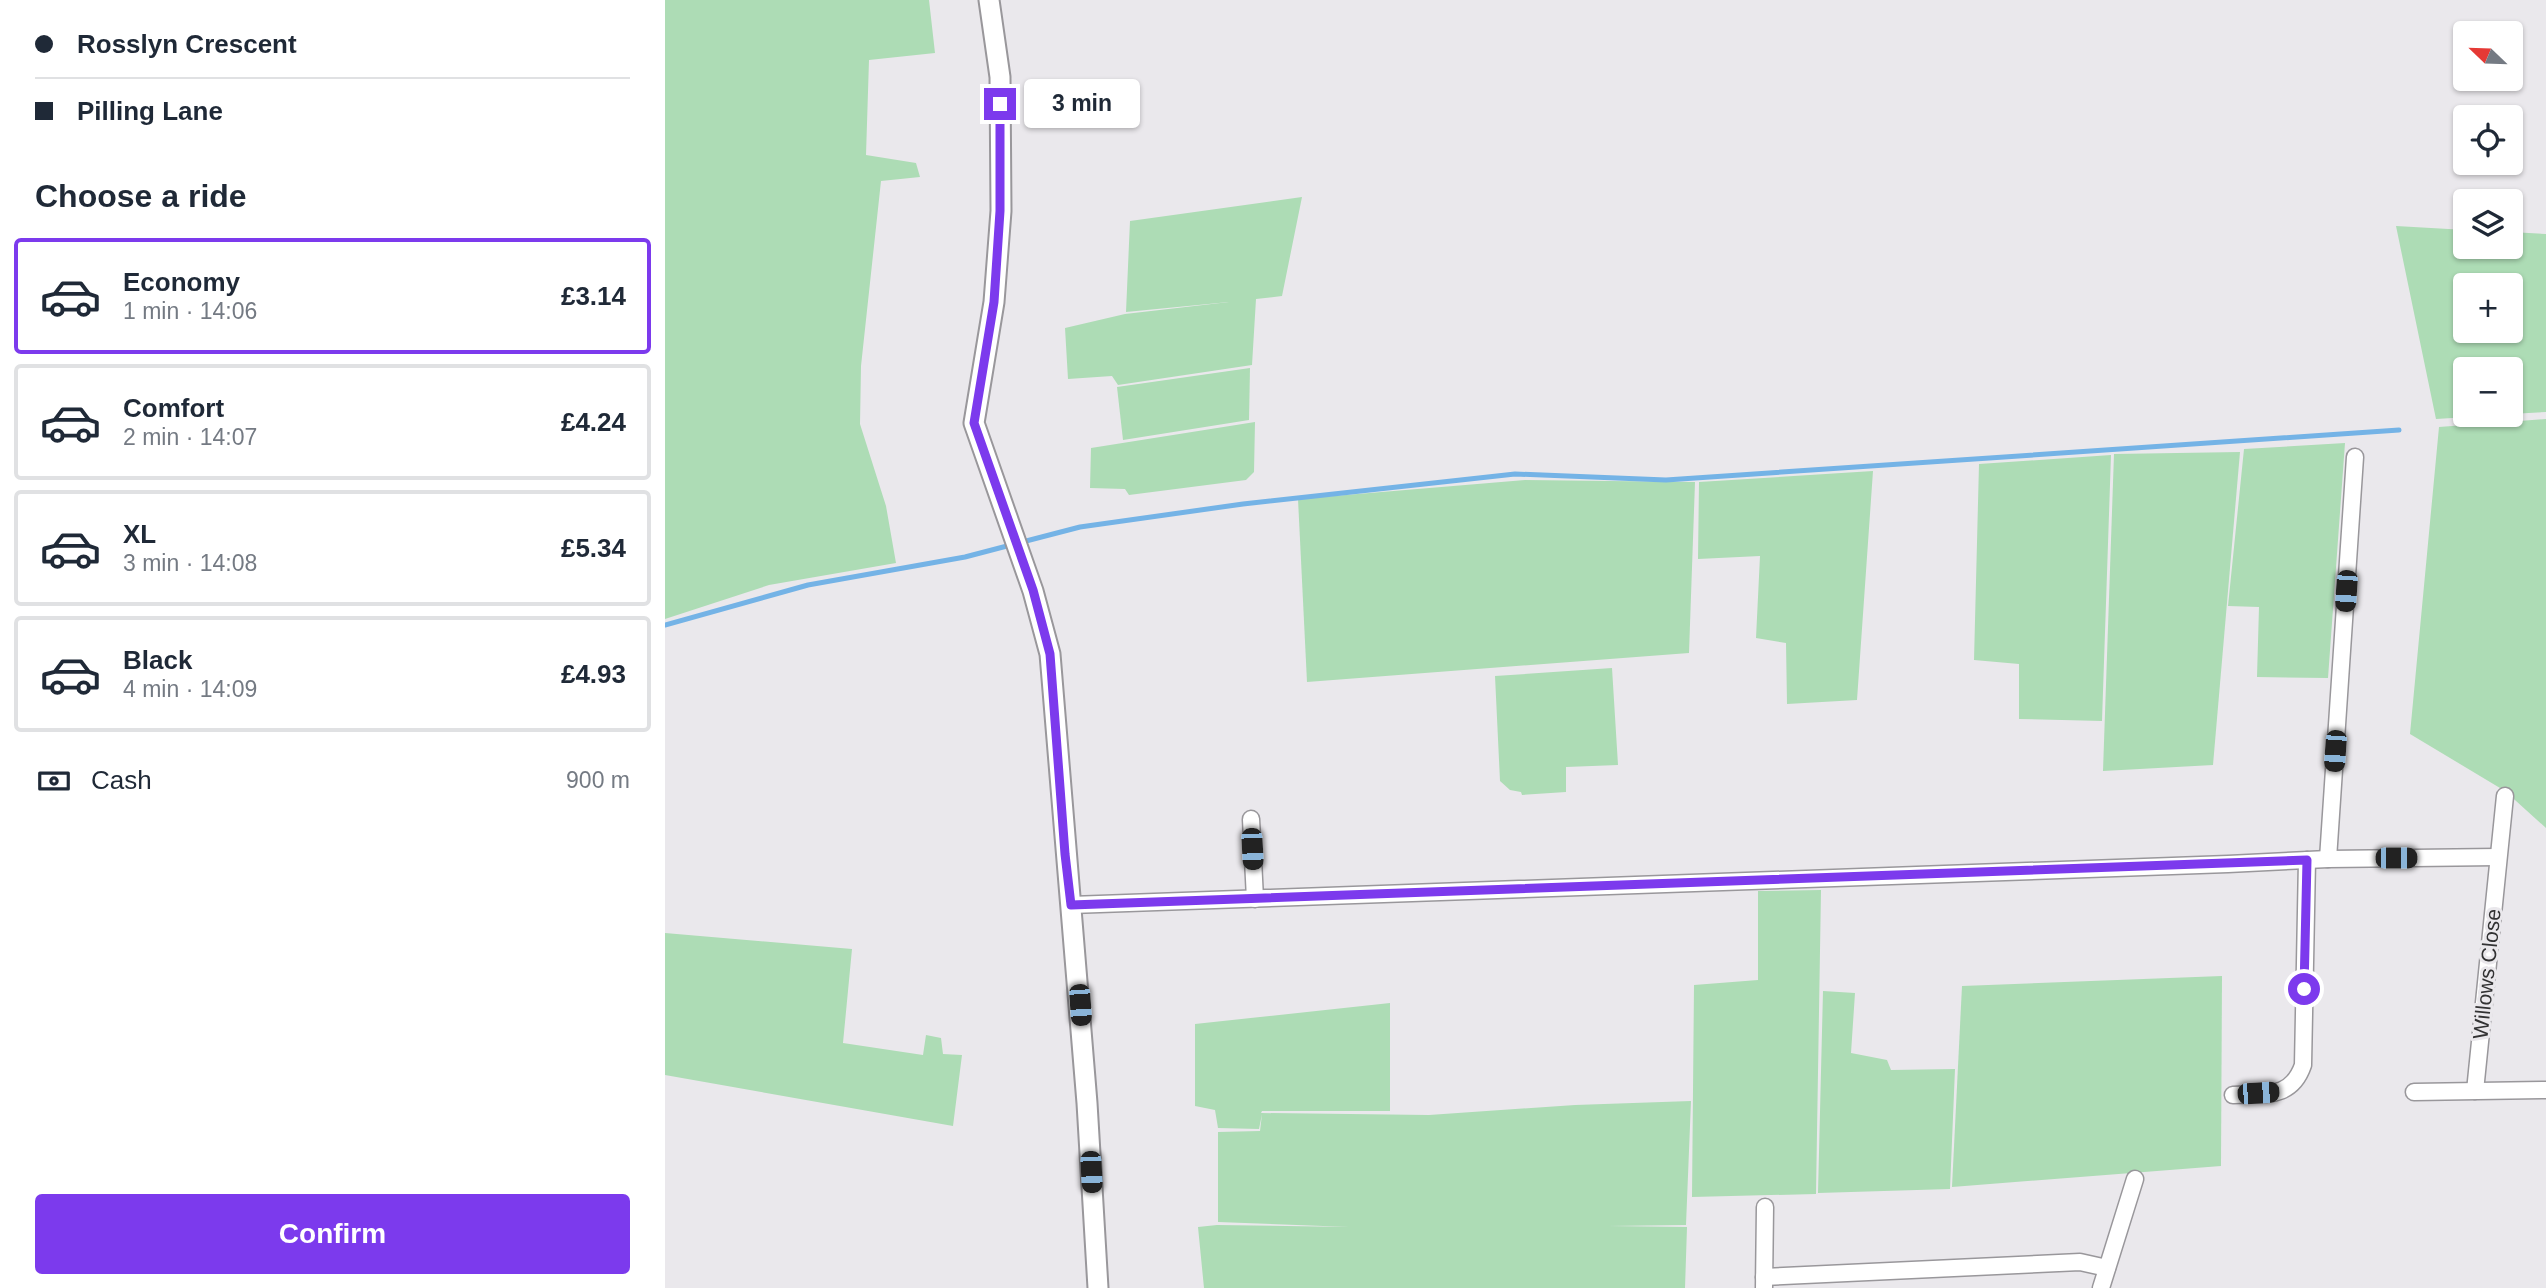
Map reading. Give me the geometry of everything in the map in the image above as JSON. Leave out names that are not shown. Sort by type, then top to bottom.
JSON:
[{"type":"street","points":[[989,0],[1000,77],[1000,211],[994,302],[974,423],[1033,590],[1050,654],[1087,1103],[1098,1288]]},
{"type":"street","points":[[2328,859],[2355,457]]},
{"type":"street","name":"Willows Close","points":[[2475,1091],[2505,796]]},
{"type":"street","points":[[1251,819],[1255,899]]},
{"type":"street","points":[[1071,905],[2328,859],[2498,857]]},
{"type":"street","points":[[2233,1095],[2284,1091],[2299,1078],[2303,1065],[2307,860]]},
{"type":"street","points":[[2414,1092],[2546,1090]]},
{"type":"street","points":[[2101,1288],[2135,1179]]},
{"type":"street","points":[[1765,1207],[1764,1282],[2080,1262],[2107,1268]]},
{"type":"green space","points":[[665,0],[929,0],[935,53],[869,60],[866,155],[916,163],[920,177],[881,181],[861,366],[860,424],[886,506],[896,563],[769,585],[665,619]]},
{"type":"green space","points":[[1302,197],[1282,296],[1256,299],[1252,365],[1118,385],[1112,376],[1068,379],[1065,328],[1125,314],[1229,302],[1126,312],[1130,221]]},
{"type":"green space","points":[[2396,226],[2453,229],[2453,259],[2523,259],[2523,233],[2546,234],[2546,412],[2523,413],[2523,357],[2453,357],[2453,418],[2436,419]]},
{"type":"green space","points":[[1250,368],[1249,420],[1123,440],[1117,387]]},
{"type":"green space","points":[[2546,419],[2546,828],[2505,791],[2410,734],[2439,427],[2523,427],[2523,421]]},
{"type":"green space","points":[[1255,422],[1254,472],[1246,480],[1129,495],[1125,489],[1090,488],[1091,448]]},
{"type":"green space","points":[[2345,443],[2328,678],[2257,677],[2259,607],[2228,606],[2244,449]]},
{"type":"green space","points":[[2240,452],[2213,765],[2103,771],[2114,454]]},
{"type":"green space","points":[[2111,455],[2102,721],[2019,719],[2019,664],[1974,660],[1979,464]]},
{"type":"green space","points":[[1873,471],[1857,700],[1787,704],[1786,643],[1756,638],[1760,556],[1698,559],[1699,482]]},
{"type":"green space","points":[[1525,480],[1695,482],[1689,653],[1307,682],[1298,499]]},
{"type":"green space","points":[[1612,668],[1618,765],[1566,767],[1566,792],[1522,795],[1521,792],[1510,790],[1500,781],[1495,676]]},
{"type":"green space","points":[[1821,890],[1816,1194],[1692,1197],[1694,985],[1758,980],[1758,891]]},
{"type":"green space","points":[[665,933],[852,949],[843,1043],[923,1055],[926,1035],[941,1038],[943,1054],[962,1055],[953,1126],[665,1075]]},
{"type":"green space","points":[[2222,976],[2221,1166],[1952,1187],[1962,986]]},
{"type":"green space","points":[[1823,991],[1855,993],[1851,1053],[1887,1060],[1891,1070],[1955,1069],[1950,1189],[1818,1193]]},
{"type":"green space","points":[[1390,1003],[1390,1111],[1261,1113],[1429,1115],[1575,1105],[1691,1101],[1686,1225],[1609,1226],[1687,1227],[1685,1288],[1204,1288],[1198,1227],[1350,1227],[1218,1222],[1218,1132],[1260,1131],[1262,1114],[1259,1129],[1218,1128],[1215,1110],[1195,1106],[1195,1024]]},
{"type":"waterway","points":[[665,625],[808,585],[965,557],[1080,527],[1243,504],[1515,474],[1666,480],[2399,430]]},
{"type":"route","points":[[1000,104],[1000,211],[994,302],[974,423],[1033,590],[1050,654],[1071,905],[2307,860],[2304,989]]}]
